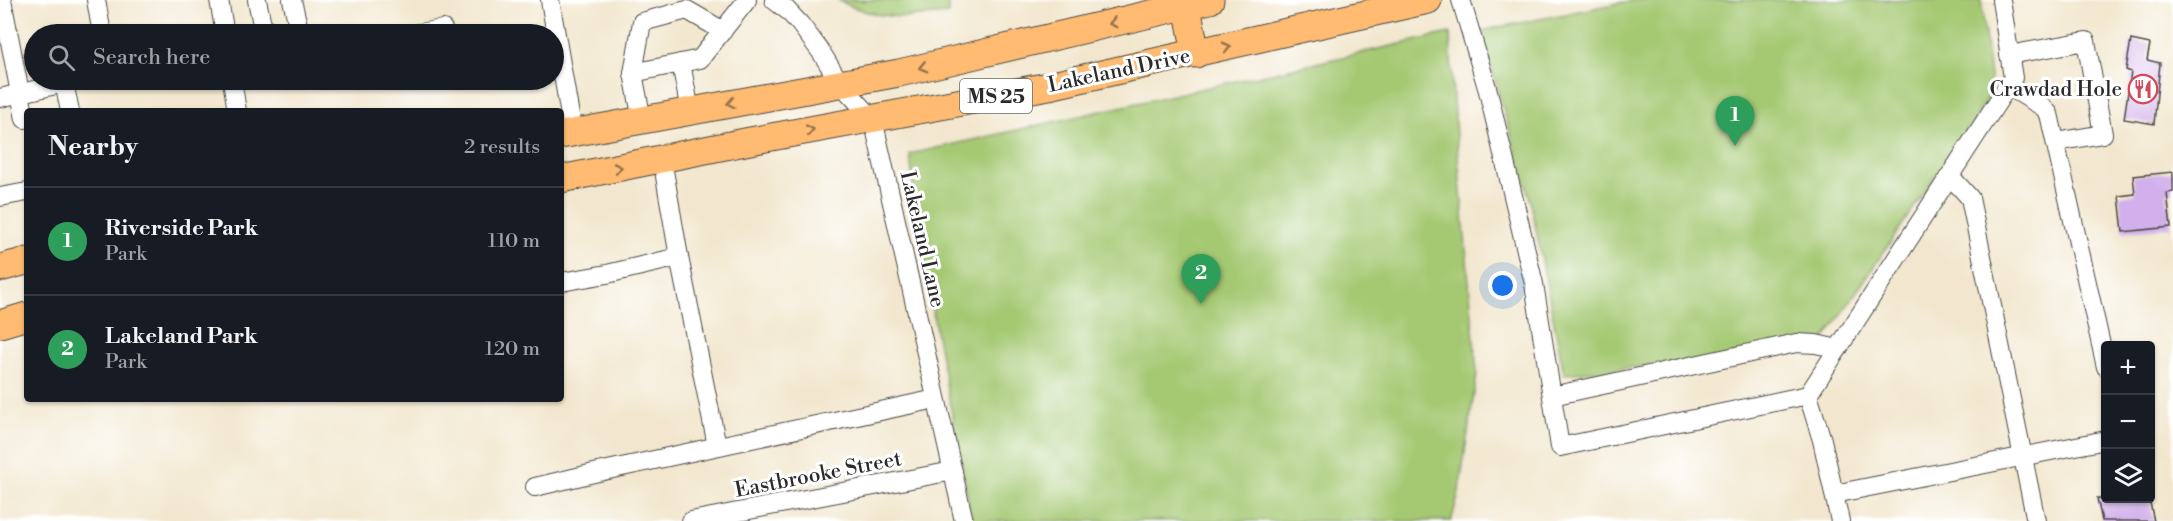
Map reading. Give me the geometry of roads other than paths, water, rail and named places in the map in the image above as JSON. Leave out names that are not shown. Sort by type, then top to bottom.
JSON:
[{"type":"highway","name":"Lakeland Drive","points":[[564,178],[1049,86],[1428,0]]},
{"type":"highway","name":"MS 25","points":[[567,134],[899,73],[1195,2]]},
{"type":"highway","points":[[1195,2],[1196,54]]},
{"type":"highway","points":[[0,268],[24,262]]},
{"type":"highway","points":[[0,324],[24,317]]},
{"type":"street","points":[[2,0],[24,114]]},
{"type":"street","points":[[96,0],[100,24]]},
{"type":"street","points":[[219,0],[223,24]]},
{"type":"street","points":[[257,0],[262,24]]},
{"type":"street","points":[[292,0],[298,24]]},
{"type":"street","points":[[550,0],[553,24]]},
{"type":"street","points":[[633,73],[700,59],[747,0]]},
{"type":"street","name":"Lakeland Lane","points":[[774,0],[800,24],[840,83],[873,119],[964,521]]},
{"type":"street","points":[[1461,0],[1488,91],[1515,198],[1534,284],[1560,447],[1808,395],[2013,78],[2001,0]]},
{"type":"street","points":[[642,120],[633,73],[642,22],[687,9],[723,31]]},
{"type":"street","points":[[2009,56],[2086,41],[2103,134],[2056,142]]},
{"type":"street","points":[[681,63],[690,111]]},
{"type":"street","points":[[2008,86],[2036,102],[2049,114],[2101,344]]},
{"type":"street","points":[[0,98],[35,90]]},
{"type":"street","points":[[69,90],[70,108]]},
{"type":"street","points":[[233,90],[235,108]]},
{"type":"street","points":[[561,90],[564,108]]},
{"type":"street","points":[[564,110],[567,134]]},
{"type":"street","points":[[662,159],[717,446]]},
{"type":"street","points":[[1950,176],[1970,198],[2036,521]]},
{"type":"street","points":[[0,197],[24,193]]},
{"type":"street","points":[[564,281],[679,257]]},
{"type":"street","points":[[1552,396],[1796,343],[1838,348]]},
{"type":"street","points":[[1808,395],[1822,440],[1840,521]]},
{"type":"street","points":[[535,487],[936,399]]},
{"type":"street","points":[[1834,494],[2101,441]]},
{"type":"street","name":"Eastbrooke Street","points":[[691,521],[729,517],[953,471]]},
{"type":"place","name":"Crawdad Hole","points":[[2143,89]]},
{"type":"place","name":"Riverside Park","points":[[1735,146]]},
{"type":"place","name":"Lakeland Park","points":[[1201,304]]}]
